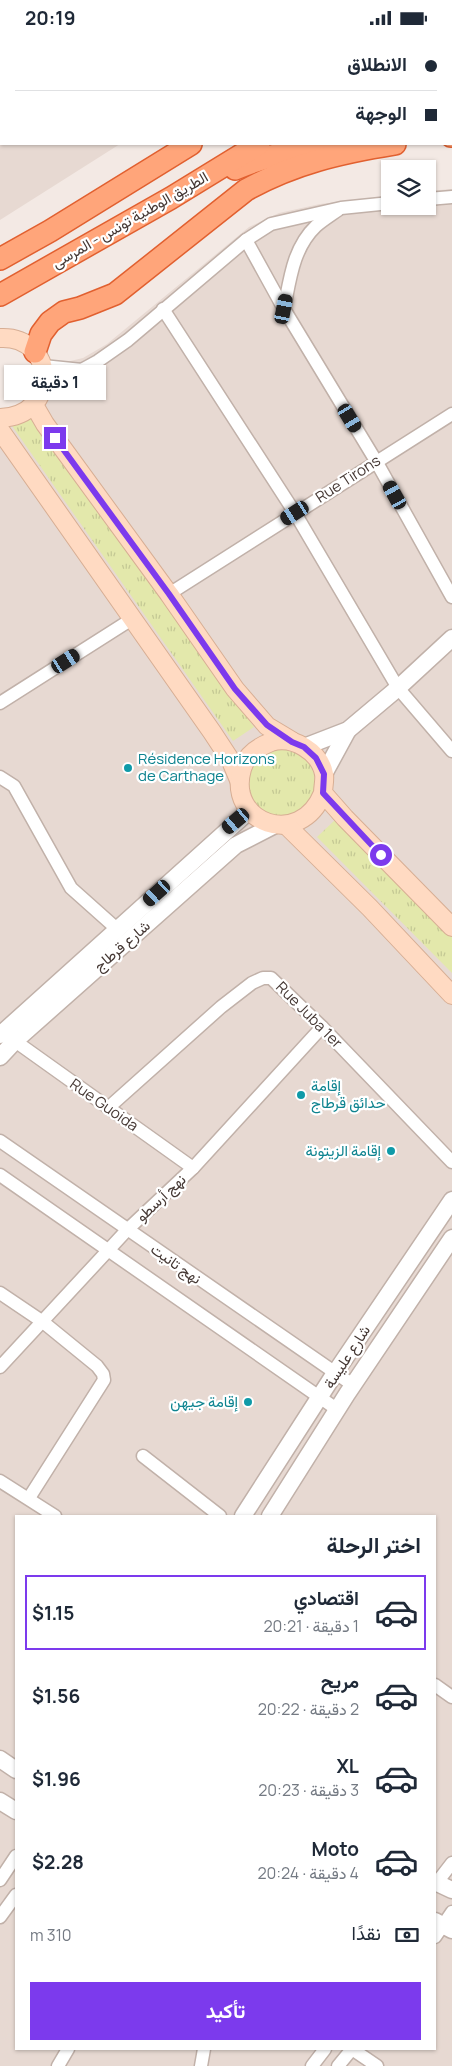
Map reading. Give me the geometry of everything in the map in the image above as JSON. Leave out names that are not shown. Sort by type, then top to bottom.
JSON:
[{"type":"highway","name":"الطريق الوطنية تونس - المرسى","points":[[0,259],[50,231],[189,145]]},
{"type":"highway","name":"الطريق الوطنية تونس - المرسى","points":[[0,295],[171,198],[258,145]]},
{"type":"highway","points":[[171,198],[250,163],[304,148],[336,145]]},
{"type":"highway","points":[[39,359],[41,334],[50,322],[64,312],[80,308],[115,294],[246,190],[303,163],[332,155],[389,145]]},
{"type":"main road","points":[[0,338],[18,340],[39,359],[45,379],[38,398],[20,415],[0,418]]},
{"type":"main road","points":[[0,430],[212,732],[231,761],[239,780],[241,796],[250,811],[261,820],[280,825],[298,822],[310,815],[318,805],[323,793],[324,774],[316,758],[298,744],[267,725],[235,689],[169,594],[45,424],[38,398]]},
{"type":"main road","points":[[239,780],[244,762],[257,749],[274,741],[298,744]]},
{"type":"main road","points":[[323,793],[452,927]]},
{"type":"main road","points":[[280,825],[370,908],[452,995]]},
{"type":"street","points":[[436,198],[452,197]]},
{"type":"street","points":[[38,398],[128,340],[246,241],[271,225],[297,217],[341,208],[381,204]]},
{"type":"street","points":[[284,309],[297,251],[315,227],[341,208]]},
{"type":"street","points":[[0,246],[50,231]]},
{"type":"street","points":[[246,241],[284,309],[376,461],[452,597]]},
{"type":"street","points":[[163,309],[295,513],[398,688],[452,751]]},
{"type":"street","points":[[39,359],[82,370]]},
{"type":"street","name":"Rue Tirons","points":[[169,594],[452,414]]},
{"type":"street","points":[[0,703],[132,619]]},
{"type":"street","points":[[324,774],[348,730],[398,688],[452,638]]},
{"type":"street","points":[[298,744],[348,730]]},
{"type":"street","points":[[0,777],[14,786],[71,888],[117,929]]},
{"type":"street","name":"شارع قرطاج","points":[[0,1057],[8,1038],[117,929],[250,811]]},
{"type":"street","name":"شارع قرطاج","points":[[8,1038],[236,845],[280,825]]},
{"type":"street","name":"Rue Juba 1er","points":[[108,1108],[221,1007],[252,983],[263,978],[270,978],[275,980],[322,1027],[452,1162]]},
{"type":"street","name":"نهج أرسطو","points":[[0,1367],[128,1230],[193,1168],[322,1027]]},
{"type":"street","name":"Rue Guoida","points":[[8,1038],[193,1168]]},
{"type":"street","name":"نهج تانيت","points":[[0,1141],[353,1385]]},
{"type":"street","points":[[0,1175],[338,1410]]},
{"type":"street","name":"شارع عليسة","points":[[245,1515],[321,1398],[335,1373],[452,1200]]},
{"type":"street","name":"شارع عليسة","points":[[271,1515],[353,1385],[452,1237]]},
{"type":"street","points":[[0,1293],[43,1322],[98,1366],[104,1380],[29,1498]]},
{"type":"street","points":[[142,1456],[219,1515]]},
{"type":"street","points":[[0,1481],[54,1515]]},
{"type":"street","points":[[436,1686],[452,1697]]},
{"type":"street","points":[[0,1759],[15,1770]]},
{"type":"street","points":[[0,1880],[15,1858]]},
{"type":"street","points":[[452,1863],[436,1883],[452,1890]]},
{"type":"street","points":[[0,1917],[15,1896]]},
{"type":"street","points":[[58,2066],[67,2050]]},
{"type":"street","points":[[201,2066],[204,2050]]},
{"type":"street","points":[[312,2066],[324,2050]]},
{"type":"street","points":[[338,2066],[351,2050]]},
{"type":"street","points":[[353,2050],[377,2066]]},
{"type":"shaded area","points":[[0,145],[118,145],[0,220]]},
{"type":"shaded area","points":[[452,189],[452,2066],[0,2066],[0,427],[10,423],[48,375],[62,363],[83,358],[107,344],[249,227],[279,213],[320,204],[381,197],[381,215],[436,215],[436,190]]},
{"type":"green space","points":[[31,409],[254,727],[233,741],[10,423]]},
{"type":"green space","points":[[284,749],[306,759],[312,769],[315,785],[310,801],[305,807],[299,813],[288,817],[264,814],[247,794],[249,775],[254,762],[265,753]]},
{"type":"green space","points":[[336,819],[452,935],[452,973],[317,837]]},
{"type":"place","name":"Résidence Horizons de Carthage","points":[[128,768]]},
{"type":"place","name":"إقامة حدائق قرطاج","points":[[301,1095]]},
{"type":"place","name":"إقامة الزيتونة","points":[[391,1151]]},
{"type":"place","name":"إقامة جيهن","points":[[248,1402]]},
{"type":"route","points":[[55,438],[169,594],[235,689],[267,725],[292,742],[304,747],[316,758],[324,774],[323,793],[381,855]]}]
